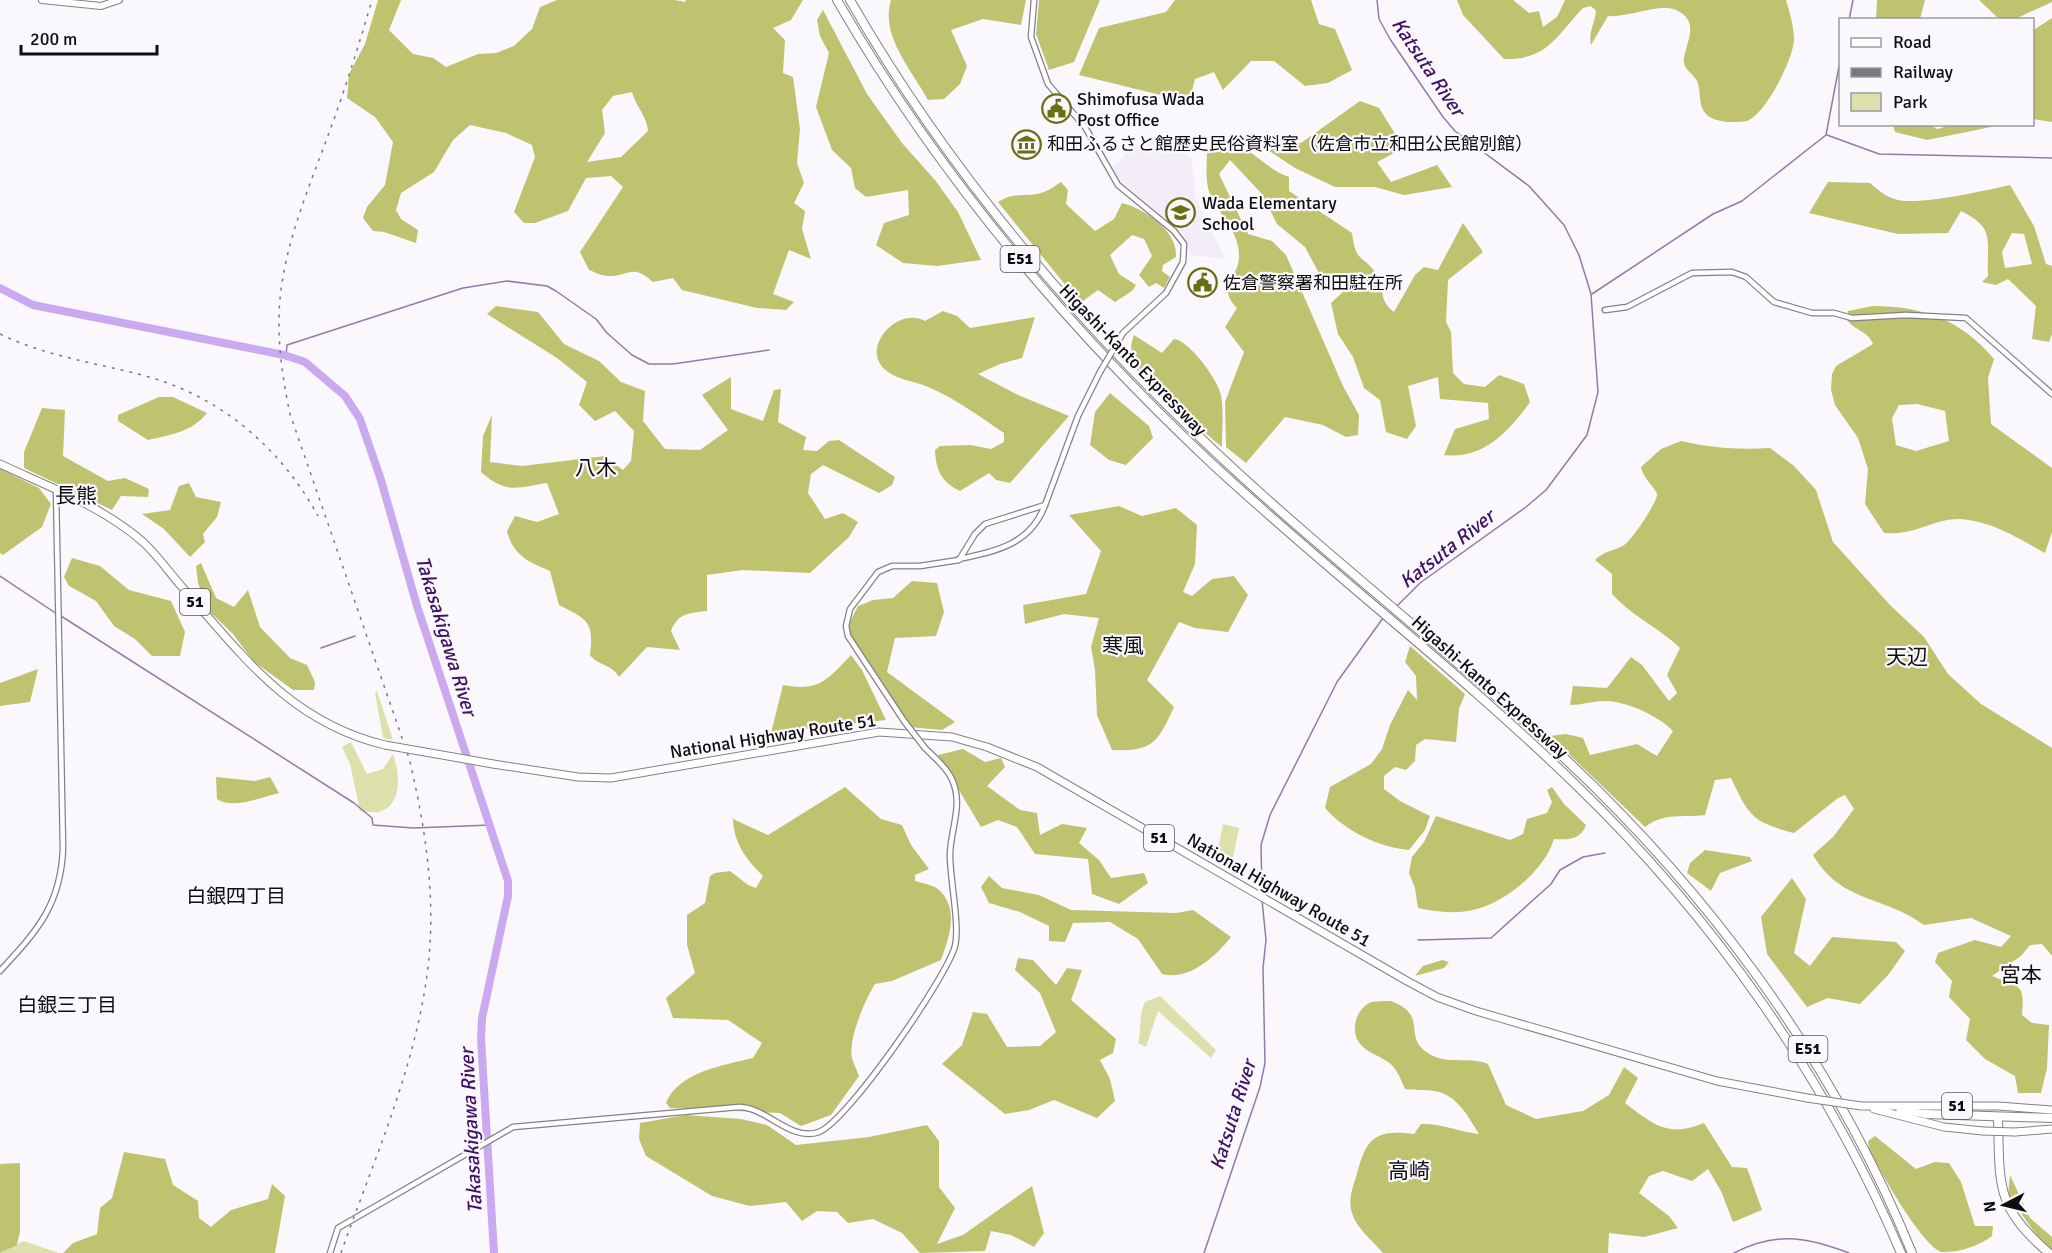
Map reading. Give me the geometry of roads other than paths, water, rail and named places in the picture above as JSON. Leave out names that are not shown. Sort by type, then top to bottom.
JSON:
[{"type":"highway","name":"Higashi-Kanto Expressway","points":[[837,0],[918,126],[1048,292],[1126,380],[1239,488],[1535,746],[1661,873],[1716,940],[1789,1043],[1863,1172],[1901,1253]]},
{"type":"highway","name":"Higashi-Kanto Expressway","points":[[850,0],[897,75],[1001,220],[1107,345],[1246,480],[1550,744],[1670,867],[1738,948],[1813,1058],[1855,1131],[1912,1253]]},
{"type":"highway","name":"National Highway Route 51","points":[[0,464],[116,520],[146,545],[250,664],[285,698],[316,719],[355,737],[385,745],[493,764],[578,777],[611,778],[867,734],[928,734],[966,741],[1037,767],[1278,908],[1437,997],[1476,1011],[1717,1081],[1862,1106],[1944,1127],[2015,1132],[2052,1129]]},
{"type":"highway","name":"National Highway Route 51","points":[[1862,1106],[1999,1106],[2052,1110]]},
{"type":"highway","points":[[1880,1106],[1925,1114]]},
{"type":"highway","points":[[1899,1115],[2052,1118]]},
{"type":"highway","points":[[1998,1117],[2000,1173],[2006,1204],[2021,1229],[2049,1253]]},
{"type":"highway","points":[[1899,1222],[1918,1253]]},
{"type":"main road","points":[[42,0],[101,6],[119,0]]},
{"type":"street","points":[[330,1253],[338,1228],[513,1127],[739,1107],[753,1108],[801,1133],[818,1133],[833,1124],[871,1079],[936,983],[956,943],[950,854],[957,799],[956,789],[946,770],[904,721],[848,636],[847,617],[871,579],[884,568],[920,566],[959,560],[1000,550],[1015,543],[1030,531],[1045,505],[1077,417],[1100,372],[1123,333],[1166,293],[1183,262],[1184,244],[1174,231],[1118,185],[1085,127],[1048,84],[1031,37],[1034,0]]},
{"type":"street","points":[[1605,310],[1627,307],[1692,273],[1732,272],[1746,277],[1774,302],[1812,313],[1834,313],[1852,318],[1905,315],[1966,318],[2052,394]]},
{"type":"street","points":[[0,971],[36,932],[48,913],[58,888],[62,866],[56,490]]},
{"type":"street","points":[[959,560],[975,534],[985,524],[1045,505]]},
{"type":"waterway","name":"Katsuta River","points":[[1377,0],[1379,19],[1390,39],[1443,117],[1455,131],[1529,186],[1564,225],[1579,255],[1591,294],[1598,392],[1587,435],[1546,490],[1526,507],[1420,583],[1396,607]]},
{"type":"waterway","points":[[1849,18],[1853,0]]},
{"type":"waterway","points":[[1592,294],[1713,214],[1742,201],[1826,135],[1839,66]]},
{"type":"waterway","points":[[1827,135],[1879,154],[2052,158]]},
{"type":"waterway","points":[[286,356],[287,345],[463,288],[507,281],[547,286],[556,291],[596,319],[607,333],[632,355],[649,364],[673,364],[769,350]]},
{"type":"waterway","name":"Takasakigawa River","points":[[0,288],[33,305],[284,355],[305,362],[345,396],[360,419],[381,480],[417,606],[508,881],[508,896],[482,1018],[481,1039],[494,1253]]},
{"type":"waterway","points":[[0,576],[57,614]]},
{"type":"waterway","points":[[61,616],[354,803],[372,818],[373,825],[413,828],[491,825]]},
{"type":"waterway","name":"Katsuta River","points":[[1262,895],[1261,845],[1270,815],[1337,682],[1383,618]]},
{"type":"waterway","points":[[321,648],[355,636]]},
{"type":"waterway","points":[[1418,940],[1491,938],[1551,884],[1560,870],[1583,857],[1605,853]]},
{"type":"waterway","name":"Katsuta River","points":[[1204,1253],[1260,1087],[1265,1063],[1263,968],[1266,940],[1262,900]]},
{"type":"waterway","points":[[1734,1253],[1764,1241],[1778,1239],[1805,1240],[1849,1253]]},
{"type":"railway","points":[[341,1253],[391,1116],[413,1046],[427,975],[431,921],[430,893],[425,839],[409,758],[290,414],[282,365],[279,316],[282,283],[290,244],[341,98],[372,0]]},
{"type":"railway","points":[[0,334],[55,354],[149,377],[202,398],[248,430],[268,449],[287,469],[318,516]]},
{"type":"place","name":"Shimofusa Wada Post Office","points":[[1056,109]]},
{"type":"place","name":"和田ふるさと館歴史民俗資料室（佐倉市立和田公民館別館）","points":[[1026,144]]},
{"type":"place","name":"Wada Elementary School","points":[[1181,213]]},
{"type":"place","name":"佐倉警察署和田駐在所","points":[[1202,283]]},
{"type":"district","name":"八木","points":[[596,468]]},
{"type":"district","name":"長熊","points":[[76,496]]},
{"type":"district","name":"寒風","points":[[1123,646]]},
{"type":"district","name":"天辺","points":[[1907,657]]},
{"type":"district","name":"白銀四丁目","points":[[236,896]]},
{"type":"district","name":"宮本","points":[[2021,975]]},
{"type":"district","name":"白銀三丁目","points":[[67,1005]]},
{"type":"district","name":"高崎","points":[[1409,1171]]}]
